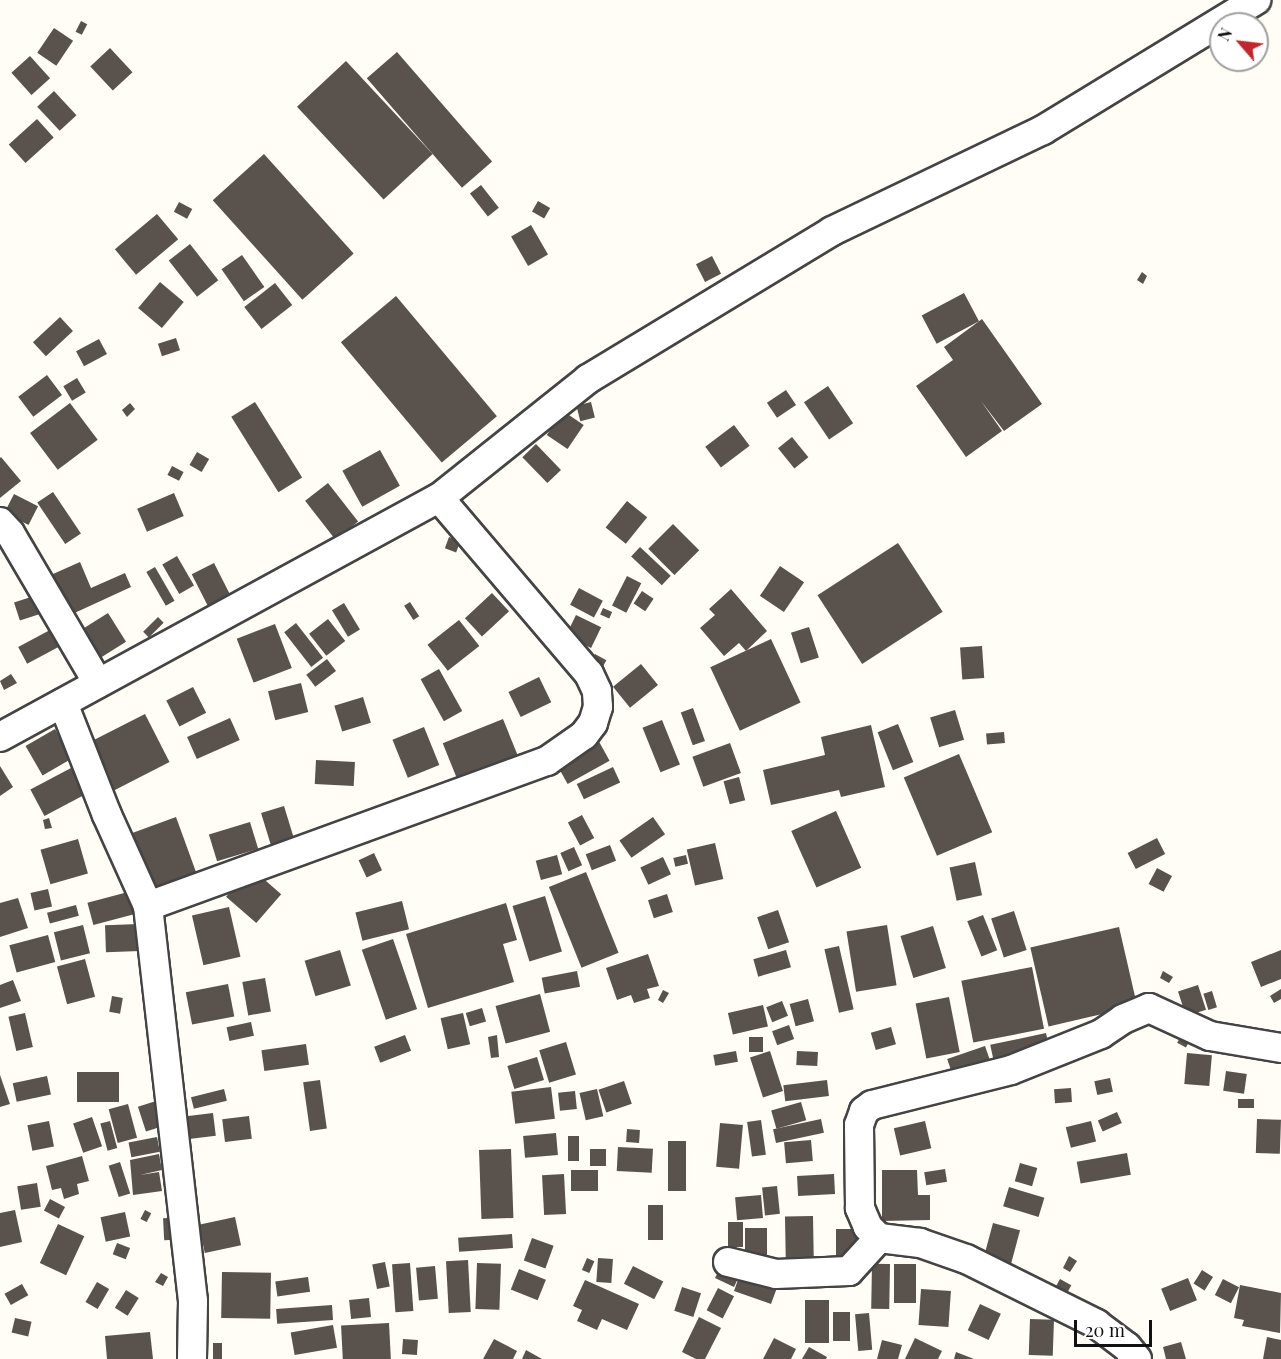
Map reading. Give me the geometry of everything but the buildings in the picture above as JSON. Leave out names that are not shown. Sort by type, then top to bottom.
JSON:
[{"type":"street","points":[[0,736],[439,498],[588,379],[832,231],[1043,130],[1256,0]]},
{"type":"street","points":[[148,906],[547,761],[584,735],[593,723],[598,707],[597,691],[589,674],[439,498]]},
{"type":"street","points":[[0,522],[10,533],[98,683]]},
{"type":"street","points":[[63,703],[107,815],[148,906],[193,1301],[192,1359]]},
{"type":"street","points":[[1137,1359],[1127,1347],[1097,1324],[966,1259],[920,1243],[879,1238],[868,1227],[860,1208],[859,1125],[864,1112],[872,1105],[1011,1070],[1101,1034],[1123,1018],[1149,1008],[1210,1036],[1281,1048]]},
{"type":"street","points":[[728,1262],[776,1274],[849,1271],[879,1238]]}]
